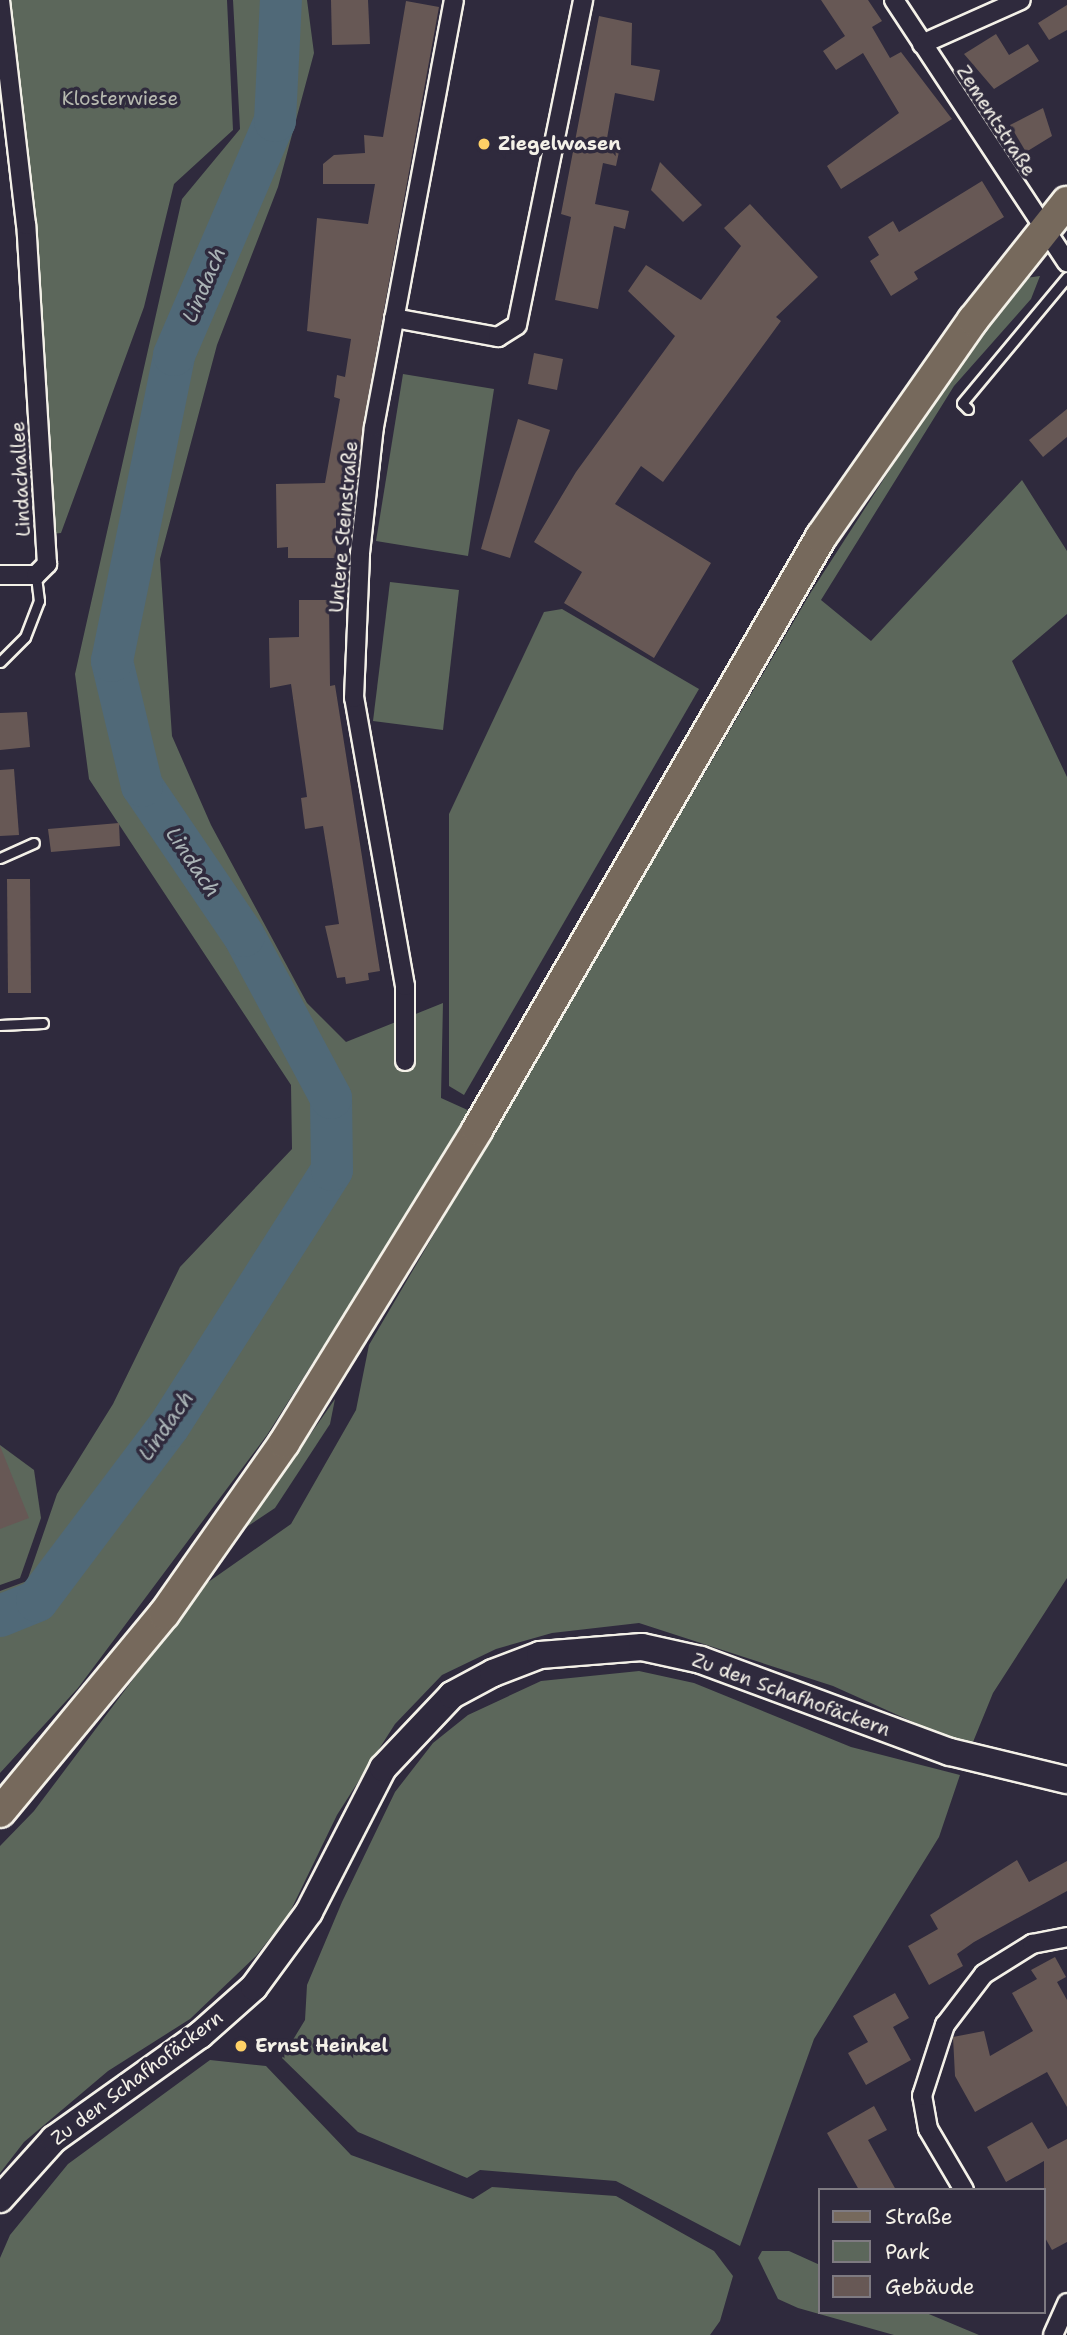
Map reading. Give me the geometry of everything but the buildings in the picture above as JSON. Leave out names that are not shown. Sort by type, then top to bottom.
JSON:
[{"type":"main road","points":[[0,1812],[156,1625],[291,1433],[477,1130],[821,537],[1042,232],[1067,202]]},
{"type":"street","name":"Lindachallee","points":[[0,0],[8,131],[47,564],[36,575]]},
{"type":"street","name":"Untere Steinstraße","points":[[405,1061],[405,986],[354,698],[360,553],[394,318],[454,0]]},
{"type":"street","points":[[394,318],[498,337],[517,325],[583,0]]},
{"type":"street","name":"Zementstraße","points":[[894,0],[1042,232],[1067,262]]},
{"type":"street","points":[[922,44],[1021,0]]},
{"type":"street","points":[[0,575],[36,575]]},
{"type":"street","name":"Zu den Schafhofäckern","points":[[0,2199],[54,2139],[200,2035],[254,1987],[309,1912],[383,1768],[417,1727],[474,1682],[540,1655],[642,1647],[701,1660],[950,1752],[1067,1780]]},
{"type":"street","points":[[963,2188],[928,2129],[922,2096],[945,2025],[984,1974],[1032,1944],[1067,1937]]},
{"type":"street","points":[[1053,2335],[1067,2303]]},
{"type":"lane","points":[[968,409],[962,403],[1067,277]]},
{"type":"lane","points":[[0,662],[25,637],[39,601],[36,575]]},
{"type":"lane","points":[[0,858],[34,844]]},
{"type":"lane","points":[[0,1026],[43,1023]]},
{"type":"green space","name":"Klosterwiese","points":[[5,0],[227,0],[233,130],[174,184],[144,307],[61,533],[51,534]]},
{"type":"green space","points":[[233,0],[307,0],[314,53],[278,187],[217,345],[160,559],[172,736],[211,825],[307,1003],[346,1042],[443,1003],[441,1098],[472,1112],[267,1435],[78,1688],[0,1773],[0,1591],[27,1581],[57,1494],[113,1404],[180,1267],[292,1149],[291,1085],[89,779],[75,674],[182,199],[240,129]]},
{"type":"green space","points":[[1040,276],[1031,299],[954,386],[821,600],[871,641],[1022,480],[1067,551],[1067,614],[1012,661],[1067,777],[1067,1578],[993,1693],[973,1742],[951,1739],[833,1686],[639,1623],[552,1633],[496,1649],[442,1675],[395,1724],[337,1815],[289,1914],[256,1956],[190,2019],[108,2071],[24,2142],[0,2173],[0,1846],[34,1811],[204,1585],[291,1524],[356,1410],[369,1345],[811,592],[949,378],[1026,278]]},
{"type":"green space","points":[[403,374],[494,389],[468,556],[376,541]]},
{"type":"green space","points":[[390,582],[459,590],[443,730],[373,721]]},
{"type":"green space","points":[[562,609],[699,689],[464,1095],[449,1086],[449,814],[544,612]]},
{"type":"green space","points":[[335,1399],[330,1424],[275,1508],[245,1528]]},
{"type":"green space","points":[[0,1445],[34,1470],[41,1518],[20,1578],[0,1585]]},
{"type":"green space","points":[[639,1671],[694,1683],[851,1747],[960,1775],[939,1837],[814,2039],[740,2246],[616,2181],[480,2170],[467,2178],[358,2132],[282,2058],[305,2020],[307,1985],[342,1902],[395,1792],[433,1743],[468,1715],[541,1681]]},
{"type":"green space","points":[[210,2060],[266,2066],[351,2155],[473,2199],[492,2187],[616,2196],[714,2251],[733,2276],[720,2321],[710,2335],[0,2335],[0,2258],[10,2235],[68,2164]]},
{"type":"green space","points":[[762,2251],[789,2251],[818,2264],[818,2314],[778,2299],[758,2258]]},
{"type":"green space","points":[[819,2314],[929,2314],[979,2335],[894,2335]]},
{"type":"waterway","name":"Lindach","points":[[0,1616],[37,1601],[169,1426],[332,1170],[331,1098],[244,936],[142,786],[112,661],[174,355],[275,121],[281,0]]},
{"type":"place","name":"Ziegelwasen","points":[[484,144]]},
{"type":"place","name":"Ernst Heinkel","points":[[241,2046]]}]
